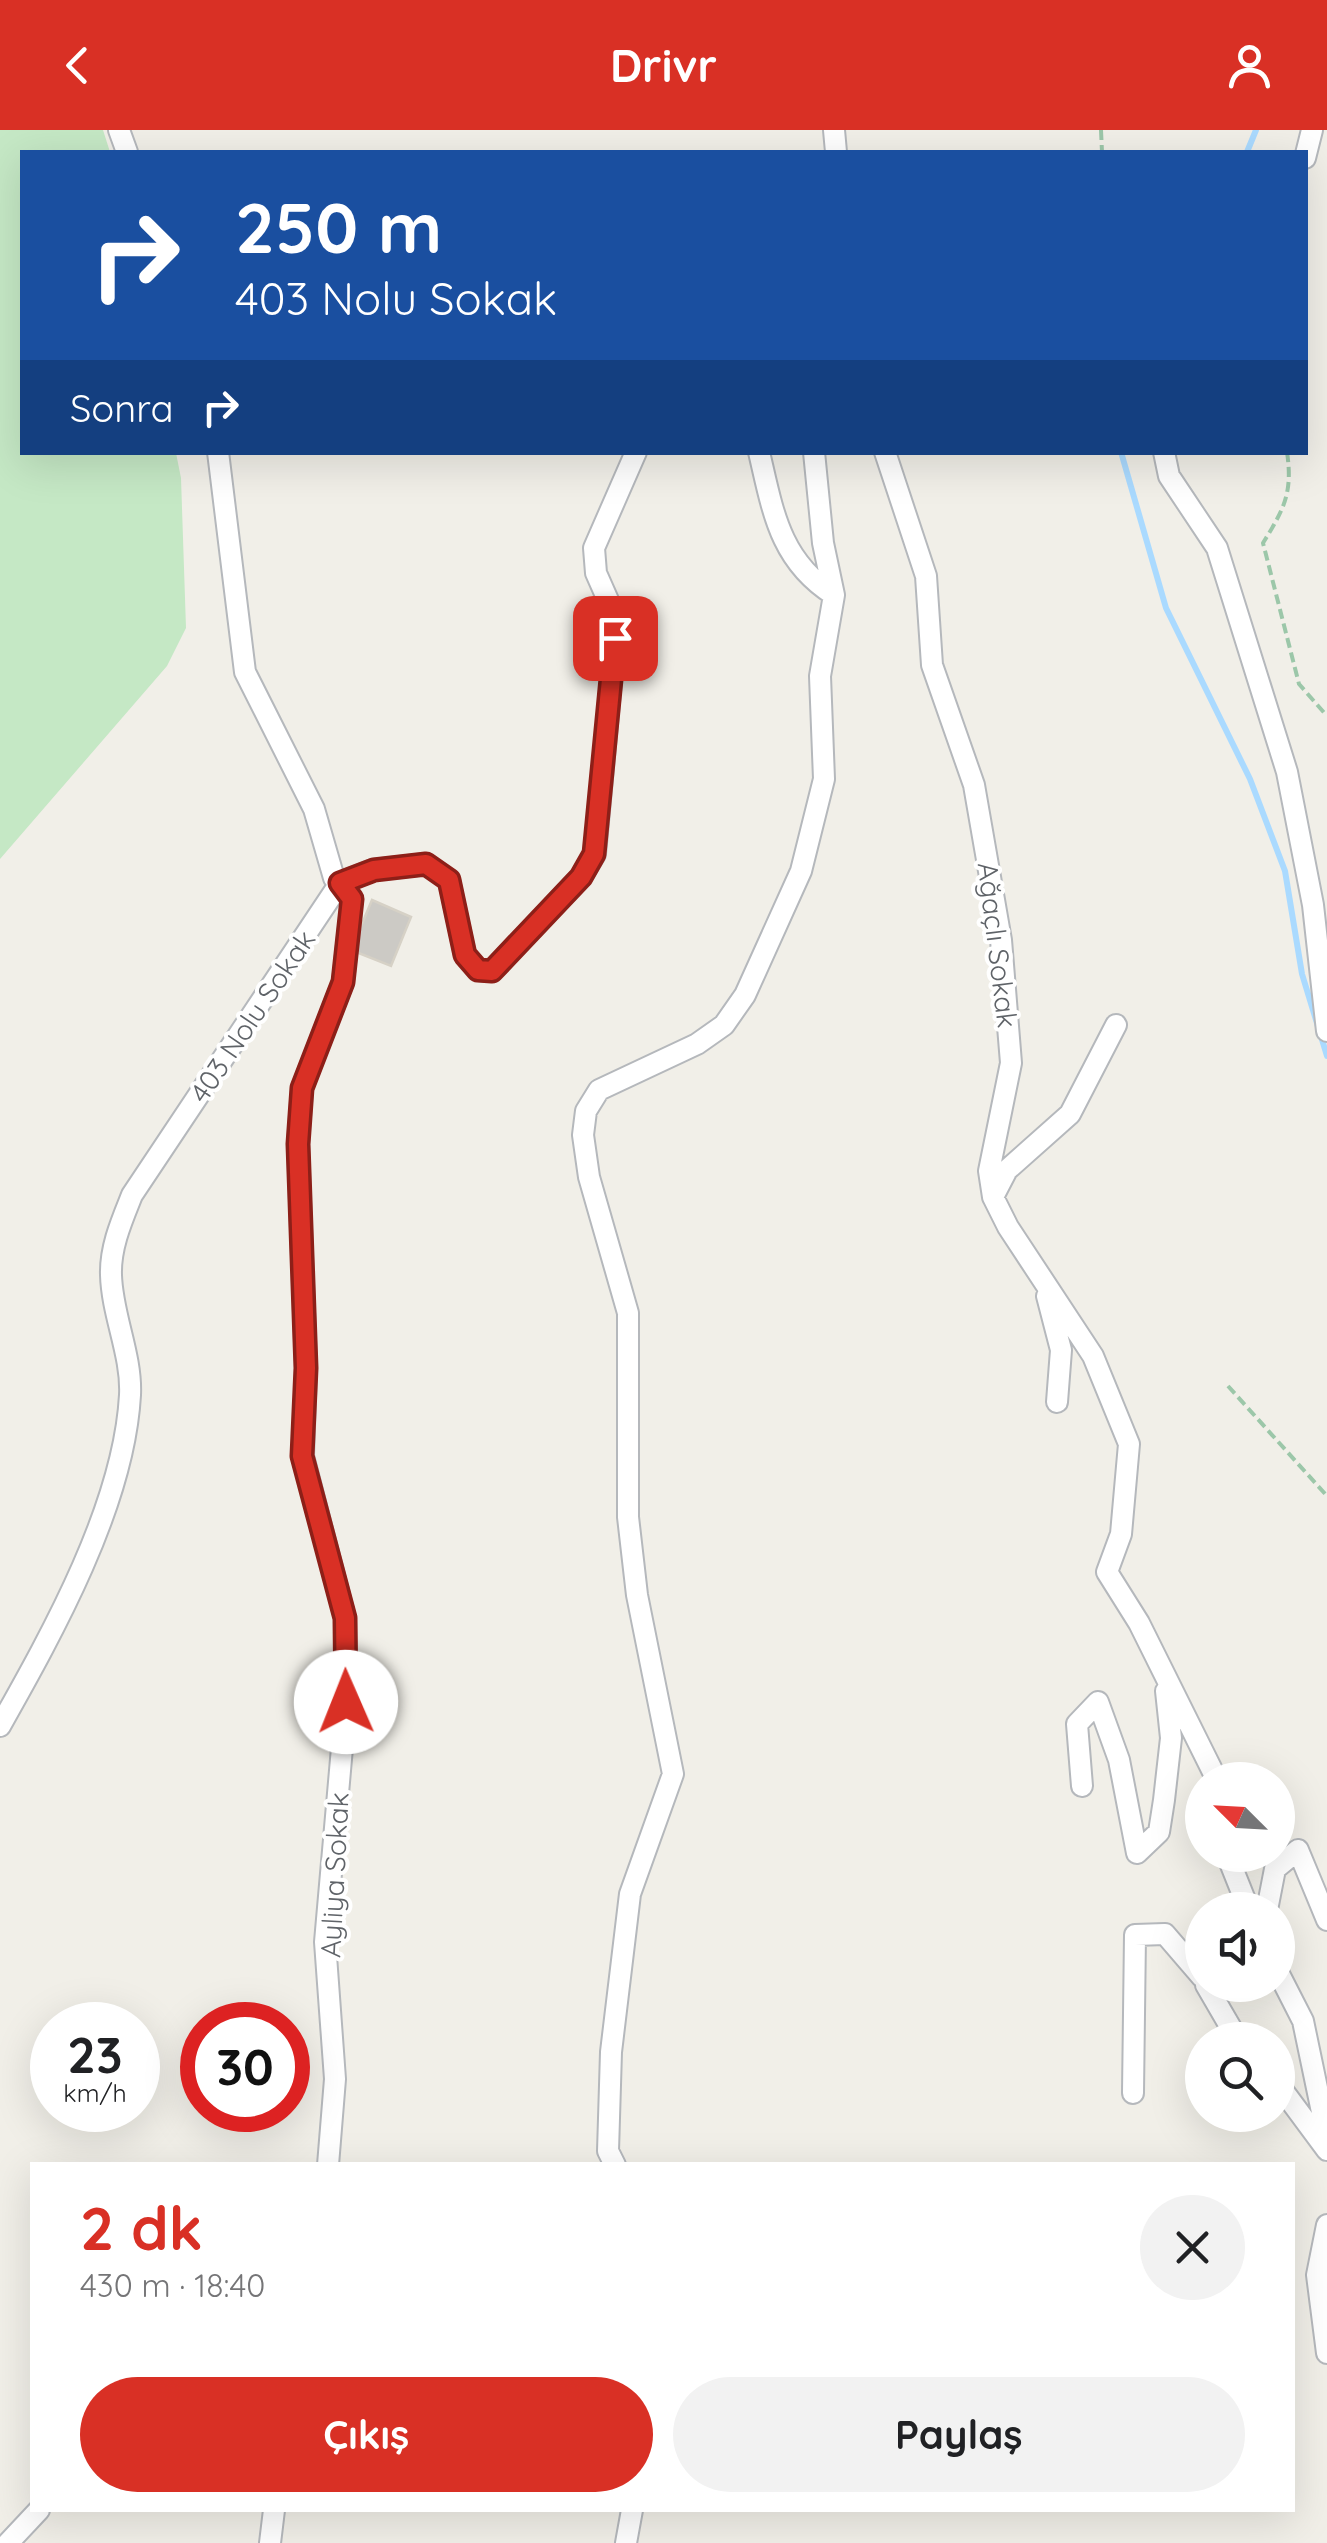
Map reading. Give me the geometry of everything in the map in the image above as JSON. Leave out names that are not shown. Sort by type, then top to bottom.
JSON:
[{"type":"street","name":"Ayliya Sokak","points":[[218,455],[245,672],[314,810],[340,883],[352,899],[343,982],[302,1088],[298,1144],[306,1368],[302,1456],[345,1618],[346,1702],[325,1942],[335,2079],[328,2162]]},
{"type":"street","points":[[340,883],[374,870],[426,864],[449,880],[465,955],[478,970],[492,971],[581,877],[600,836],[615,638],[612,607],[596,574],[594,548],[635,455]]},
{"type":"street","points":[[760,455],[776,524],[805,576],[834,595]]},
{"type":"street","points":[[613,2162],[608,2151],[610,2052],[630,1894],[673,1774],[637,1596],[628,1516],[628,1313],[590,1177],[583,1135],[586,1111],[600,1090],[696,1044],[724,1025],[745,994],[801,871],[824,779],[820,676],[834,595],[823,543],[814,455]]},
{"type":"street","name":"Ağaçlı Sokak","points":[[886,455],[926,576],[932,665],[974,785],[1001,940],[1011,1062],[989,1172],[993,1197]]},
{"type":"street","points":[[1164,455],[1168,476],[1217,548],[1287,772],[1313,905],[1327,1031]]},
{"type":"street","name":"403 Nolu Sokak","points":[[0,1726],[92,1544],[124,1437],[130,1391],[110,1274],[116,1235],[126,1208],[340,883]]},
{"type":"street","points":[[1116,1025],[1070,1114],[1007,1170],[993,1197],[1093,1356],[1129,1444],[1121,1534],[1107,1572],[1139,1622],[1164,1680],[1207,1762]]},
{"type":"street","points":[[1042,1278],[1061,1350],[1057,1402]]},
{"type":"street","points":[[1082,1786],[1077,1724],[1098,1702],[1119,1760],[1137,1853],[1158,1832],[1171,1738],[1164,1680]]},
{"type":"street","points":[[1271,1892],[1275,1869],[1298,1850],[1327,1920]]},
{"type":"street","points":[[1133,2092],[1135,1936],[1165,1934],[1185,1957]]},
{"type":"street","points":[[1293,2002],[1303,2022],[1327,2136]]},
{"type":"street","points":[[1303,2022],[1327,2038]]},
{"type":"street","points":[[1295,2107],[1327,2150]]},
{"type":"street","points":[[1327,2225],[1316,2275],[1327,2353]]},
{"type":"street","points":[[8,2543],[37,2512]]},
{"type":"street","points":[[270,2543],[274,2512]]},
{"type":"street","points":[[626,2543],[632,2512]]},
{"type":"path","points":[[1287,455],[1292,484],[1282,513],[1263,543],[1265,557],[1299,684],[1327,716]]},
{"type":"path","points":[[1228,1386],[1327,1496]]},
{"type":"green space","points":[[0,130],[103,130],[109,150],[20,150],[20,455],[176,455],[181,478],[186,628],[167,666],[0,859]]},
{"type":"building","points":[[372,900],[411,917],[391,966],[351,950]]},
{"type":"waterway","points":[[1248,150],[1256,130]]},
{"type":"waterway","points":[[1122,455],[1166,608],[1250,779],[1285,871],[1302,974],[1327,1056]]},
{"type":"route","points":[[346,1702],[345,1618],[302,1456],[306,1368],[298,1144],[302,1088],[343,982],[352,899],[340,883],[374,870],[426,864],[449,880],[465,955],[478,970],[492,971],[581,877],[594,854],[600,836],[606,717],[615,638]]}]
